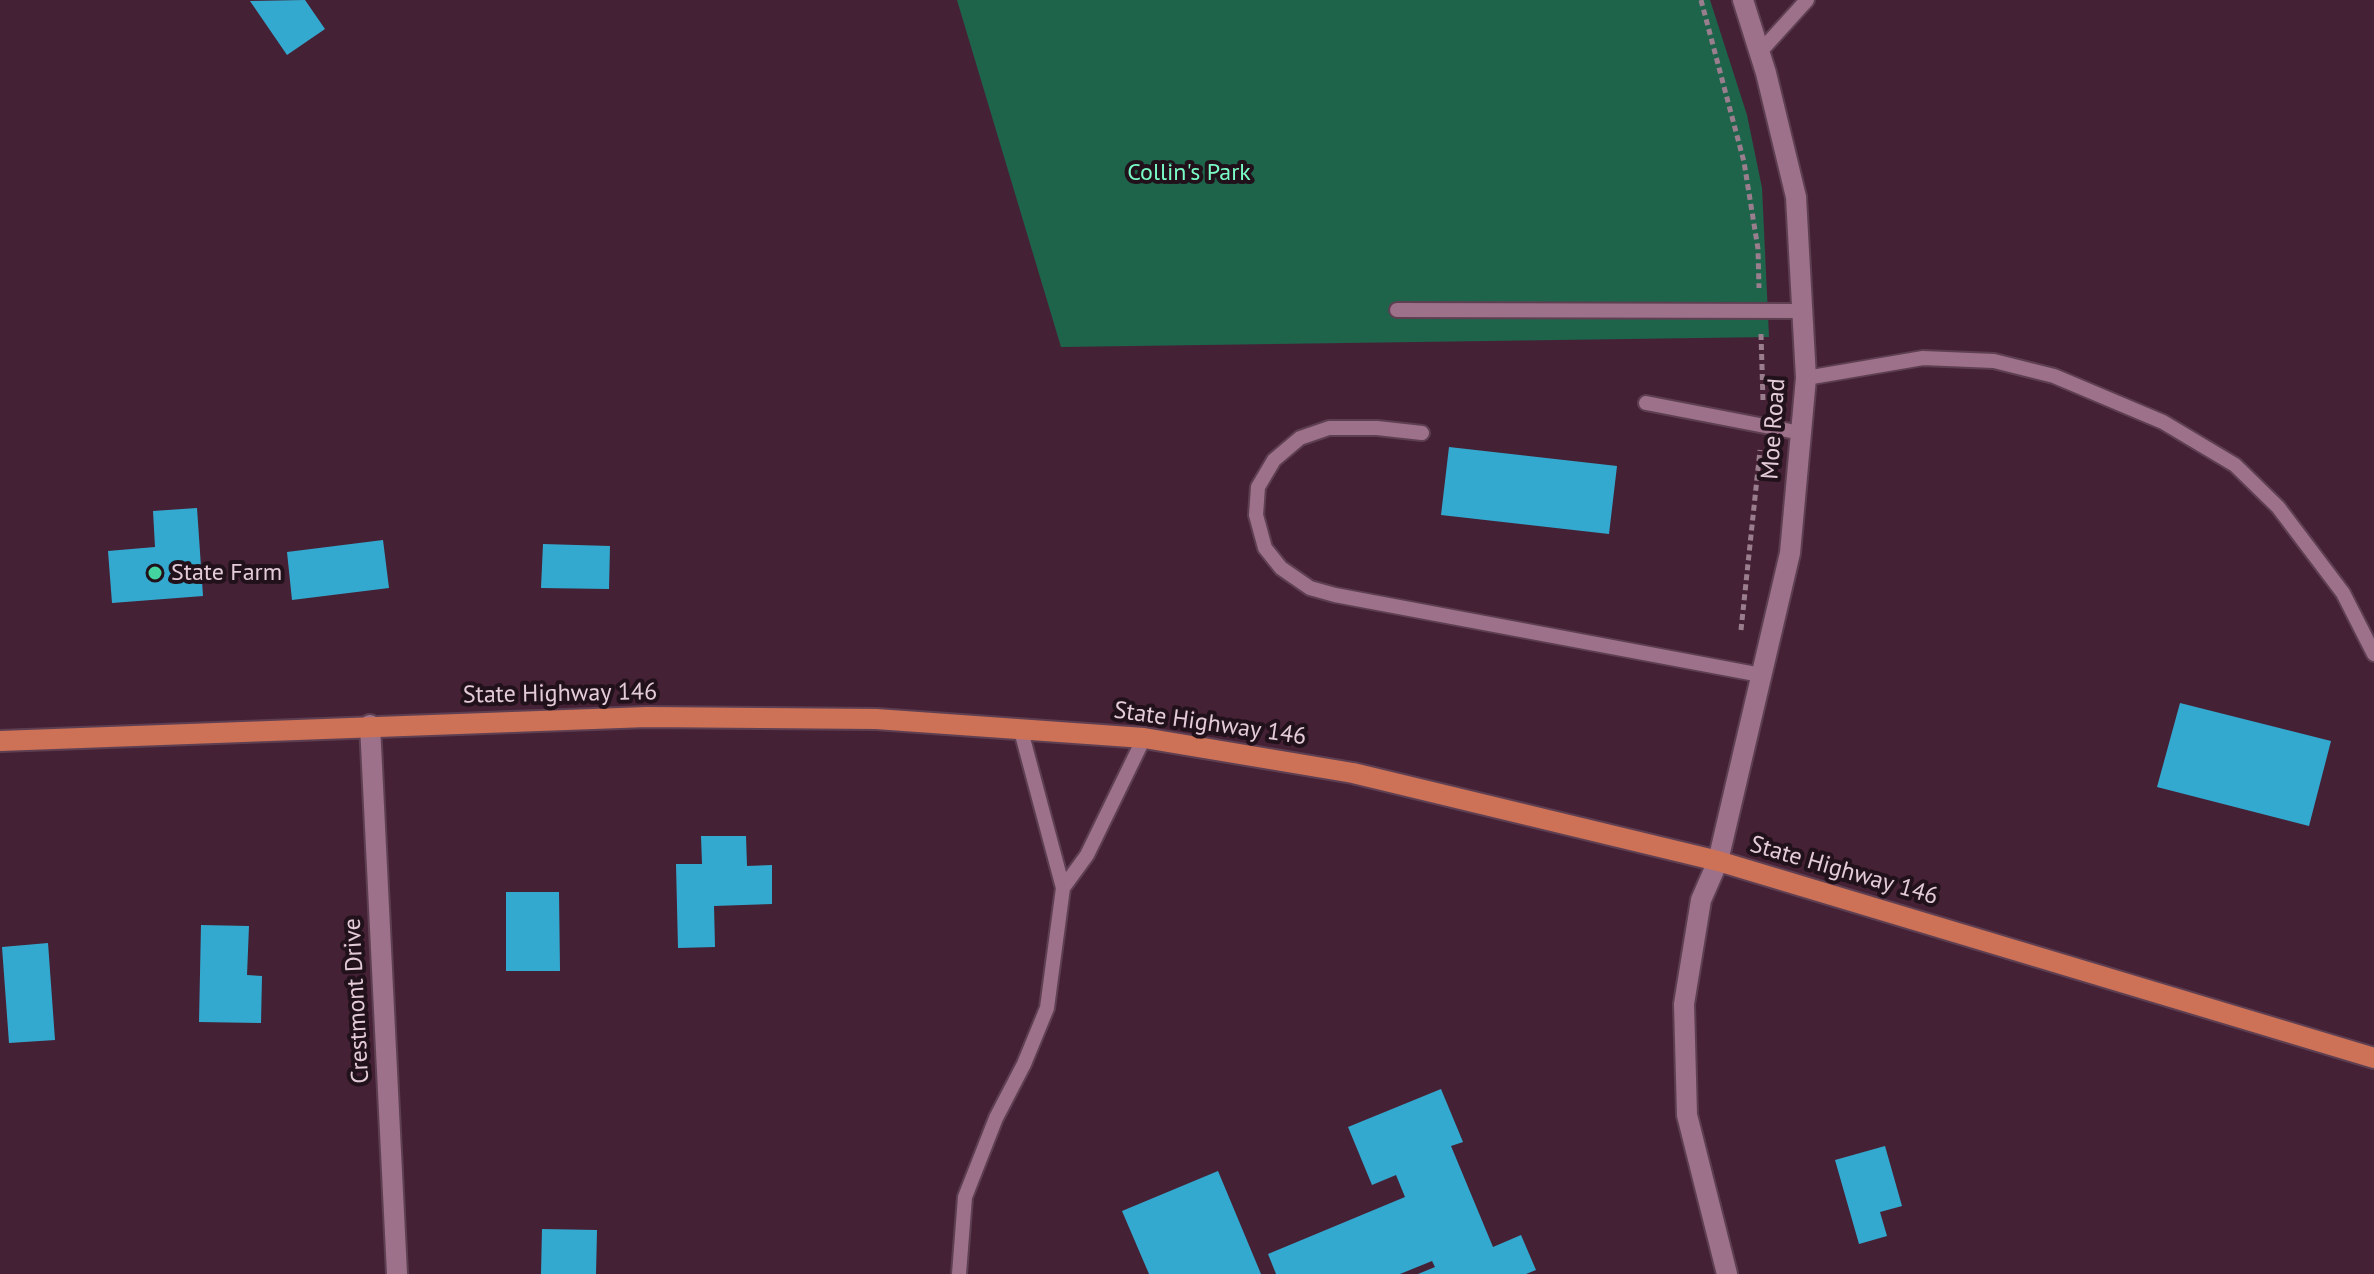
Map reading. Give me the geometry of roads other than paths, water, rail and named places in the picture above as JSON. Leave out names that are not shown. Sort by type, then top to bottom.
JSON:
[{"type":"main road","name":"State Highway 146","points":[[0,741],[370,725],[654,717],[876,719],[1144,738],[1353,773],[1718,861],[2374,1058]]},
{"type":"street","name":"Moe Road","points":[[1727,1274],[1687,1115],[1684,1004],[1701,900],[1718,861],[1790,553],[1806,378],[1796,197],[1743,0]]},
{"type":"street","name":"Crestmont Drive","points":[[370,725],[397,1274]]},
{"type":"lane","points":[[1759,53],[1807,0]]},
{"type":"lane","points":[[1397,310],[1801,311]]},
{"type":"lane","points":[[1806,378],[1923,358],[1994,361],[2054,376],[2163,422],[2235,465],[2278,507],[2343,593],[2374,654]]},
{"type":"lane","points":[[1646,403],[1801,433]]},
{"type":"lane","points":[[1422,433],[1377,428],[1329,428],[1300,438],[1274,460],[1258,487],[1256,515],[1265,548],[1281,568],[1310,588],[1335,595],[1761,675]]},
{"type":"lane","points":[[959,1274],[965,1197],[996,1118],[1024,1064],[1047,1008],[1063,888],[1020,727]]},
{"type":"lane","points":[[1063,888],[1087,855],[1144,738]]},
{"type":"place","name":"State Farm","points":[[155,573]]},
{"type":"park label","name":"Collin's Park","points":[[1189,173]]}]
